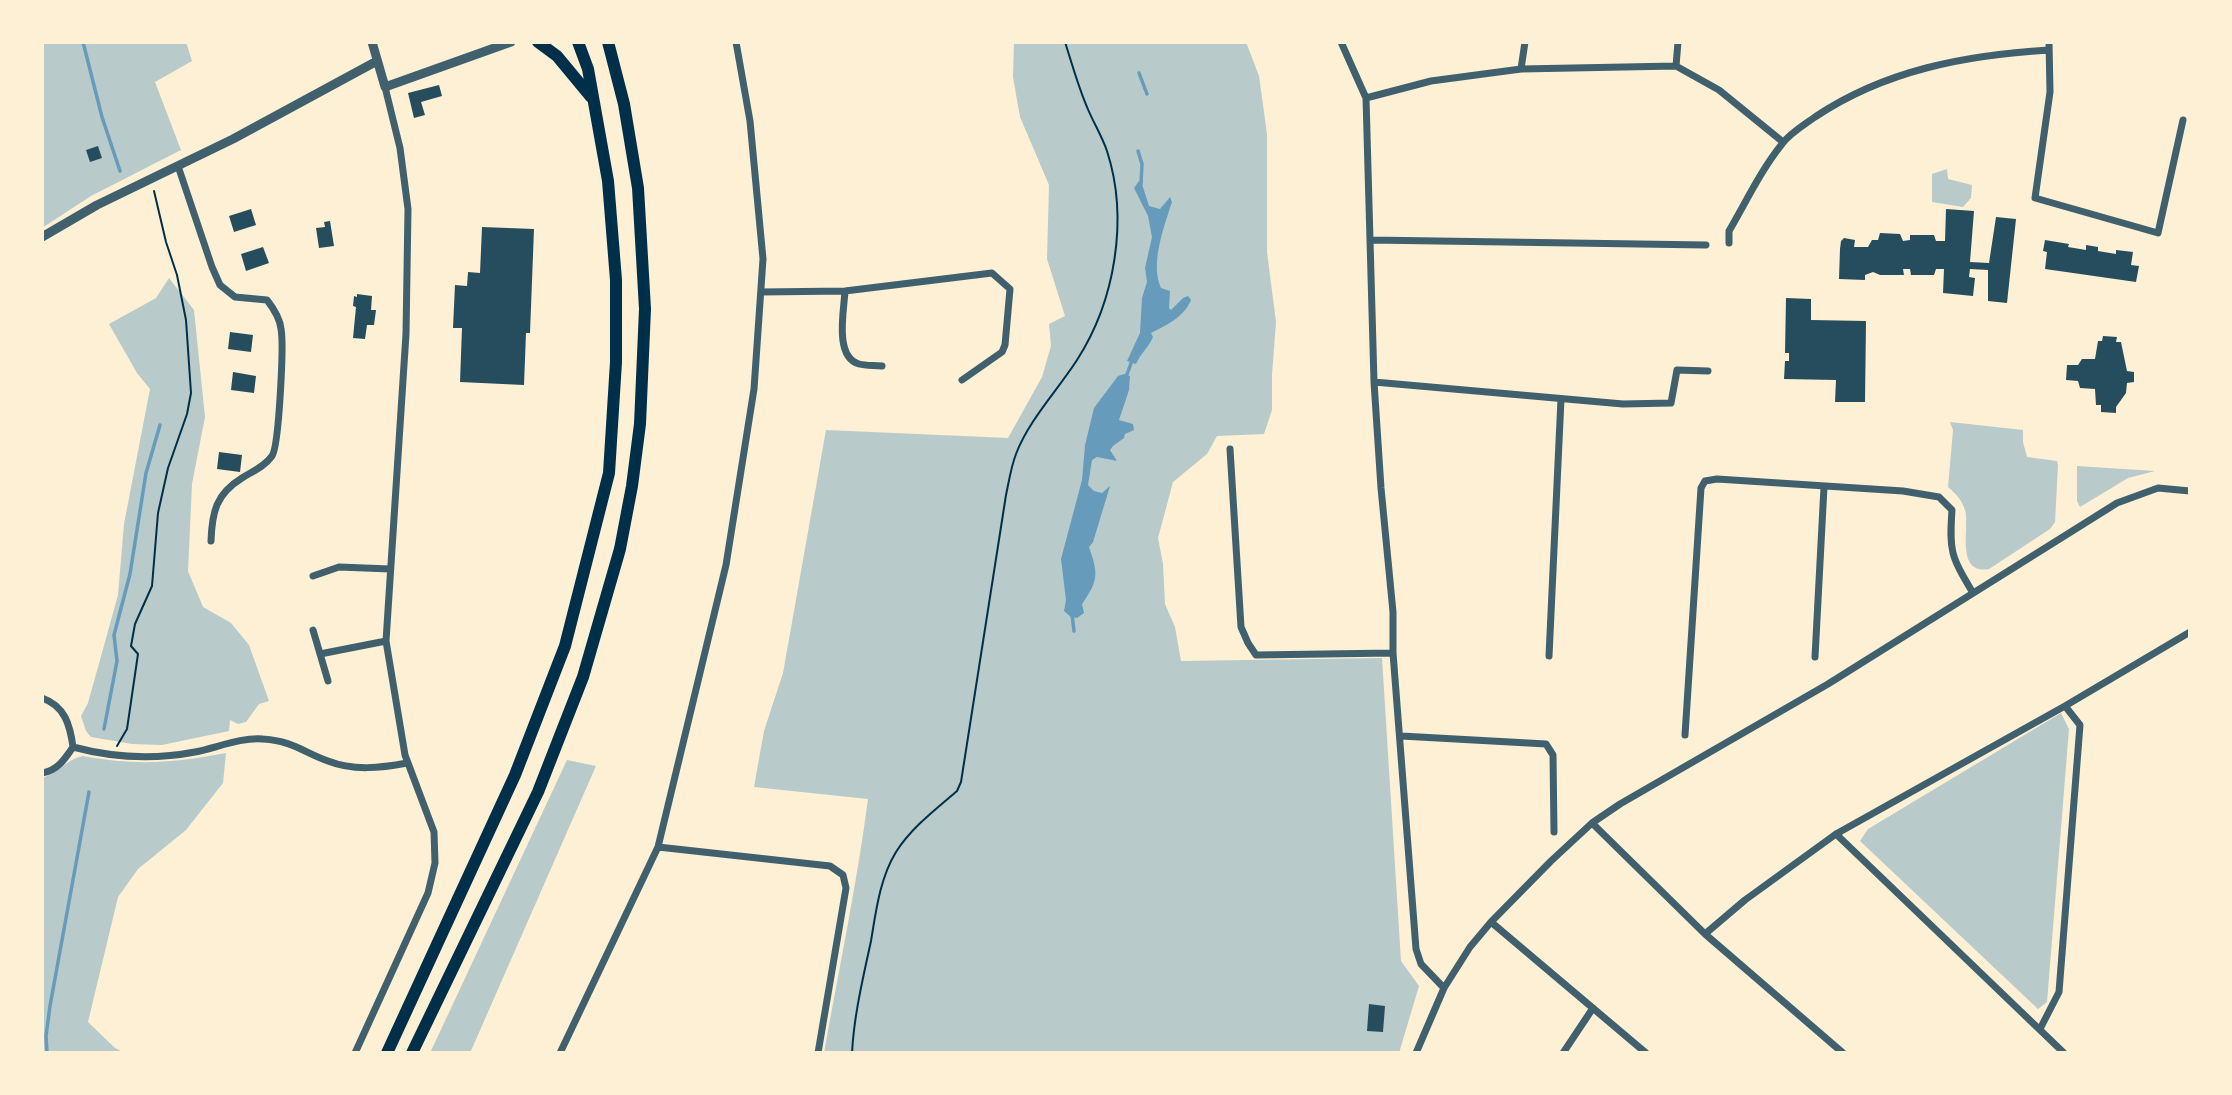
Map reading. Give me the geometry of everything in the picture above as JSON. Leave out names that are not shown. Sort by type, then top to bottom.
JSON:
[{"type":"highway","points":[[538,42],[557,56],[594,100]]},
{"type":"highway","points":[[387,1053],[515,775],[561,658],[609,473],[616,362],[616,280],[608,181],[594,100],[578,42]]},
{"type":"highway","points":[[412,1053],[550,761],[583,677],[622,537],[640,424],[645,310],[638,188],[624,104],[608,42]]},
{"type":"street","points":[[355,1053],[428,893],[435,863],[434,832],[407,763],[386,641],[406,334],[408,209],[400,148],[372,42]]},
{"type":"street","points":[[385,87],[512,42]]},
{"type":"street","points":[[560,1053],[658,847],[726,565],[754,389],[763,259],[751,121],[736,42]]},
{"type":"street","points":[[1341,42],[1366,98],[1374,382],[1416,949],[1422,964],[1444,988]]},
{"type":"street","points":[[1521,69],[1525,42]]},
{"type":"street","points":[[1676,66],[1678,42]]},
{"type":"street","points":[[1729,243],[1729,231],[1783,142],[1831,107],[1861,91],[1916,69],[2049,46],[2050,92],[2035,198],[2158,233],[2183,120]]},
{"type":"street","points":[[42,236],[97,205],[245,133],[377,61]]},
{"type":"street","points":[[1366,98],[1430,81],[1521,69],[1676,66],[1719,90],[1783,142]]},
{"type":"street","points":[[178,166],[220,285],[235,297],[267,300],[275,310],[282,329],[278,434],[274,454],[258,470],[241,478],[214,505],[211,541]]},
{"type":"street","points":[[1370,240],[1706,245]]},
{"type":"street","points":[[761,292],[845,291],[992,273],[1010,289],[1005,345],[1002,352],[962,380]]},
{"type":"street","points":[[845,291],[842,338],[845,352],[859,364],[882,366]]},
{"type":"street","points":[[1374,382],[1561,400],[1623,404],[1671,403],[1677,370],[1708,371]]},
{"type":"street","points":[[1549,656],[1561,400]]},
{"type":"street","points":[[1230,449],[1241,627],[1256,655],[1393,653]]},
{"type":"street","points":[[1685,735],[1701,488],[1710,479],[1903,491],[1939,497],[1952,510],[1949,540],[1955,562],[1973,593]]},
{"type":"street","points":[[1815,657],[1824,487]]},
{"type":"street","points":[[1416,1053],[1444,988],[1470,947],[1491,922],[1592,824],[1620,804],[1828,684],[2117,503],[2158,488],[2190,491]]},
{"type":"street","points":[[313,576],[339,567],[390,569]]},
{"type":"street","points":[[313,630],[328,681]]},
{"type":"street","points":[[1704,934],[1745,900],[1836,834],[2065,706],[2190,632]]},
{"type":"street","points":[[320,654],[386,641]]},
{"type":"street","points":[[42,698],[64,713],[71,728],[73,747],[51,772],[42,773]]},
{"type":"street","points":[[2040,1029],[2059,992],[2080,725],[2065,706]]},
{"type":"street","points":[[1401,736],[1546,744],[1553,755],[1554,832]]},
{"type":"street","points":[[73,747],[115,756],[163,757],[260,738],[284,741],[345,767],[366,768],[407,763]]},
{"type":"street","points":[[1592,824],[1704,934],[1843,1053]]},
{"type":"street","points":[[1836,834],[2064,1053]]},
{"type":"street","points":[[658,847],[830,866],[843,875],[846,888],[818,1053]]},
{"type":"street","points":[[1491,922],[1646,1053]]},
{"type":"street","points":[[1563,1053],[1593,1008]]},
{"type":"path","points":[[852,1053],[862,982],[880,894],[888,869],[896,852],[913,831],[957,791],[961,782],[1006,495],[1016,454],[1032,424],[1084,348],[1101,314],[1109,290],[1117,225],[1115,182],[1106,148],[1087,108],[1065,42]]},
{"type":"path","points":[[115,756],[118,744],[127,729],[138,654],[131,646],[135,624],[152,586],[158,513],[168,468],[187,414],[191,393],[186,320],[177,275],[151,183]]},
{"type":"shaded area","points":[[42,42],[186,42],[192,61],[155,82],[181,150],[91,196],[42,228]]},
{"type":"shaded area","points":[[1014,42],[1246,42],[1259,76],[1267,134],[1267,252],[1276,322],[1272,410],[1264,434],[1217,436],[1207,454],[1173,482],[1158,538],[1163,564],[1165,604],[1175,627],[1181,661],[1382,658],[1401,961],[1419,986],[1399,1053],[824,1053],[868,799],[754,787],[764,731],[783,673],[826,430],[1008,438],[1042,377],[1051,346],[1049,324],[1065,316],[1047,259],[1049,185],[1020,117],[1013,77]]},
{"type":"shaded area","points":[[1947,169],[1948,179],[1972,185],[1971,198],[1963,207],[1932,202],[1932,174]]},
{"type":"shaded area","points":[[169,278],[194,310],[205,417],[192,484],[188,571],[203,607],[231,623],[249,645],[269,701],[259,704],[246,722],[238,724],[230,720],[229,731],[162,745],[132,744],[91,737],[81,716],[88,703],[118,595],[124,524],[150,389],[137,373],[109,324],[156,298]]},
{"type":"shaded area","points":[[1950,422],[2023,430],[2027,457],[2057,461],[2055,522],[2050,529],[1989,569],[1978,569],[1968,557],[1965,510],[1948,487],[1953,430]]},
{"type":"shaded area","points":[[2077,466],[2155,471],[2128,478],[2080,507],[2077,501]]},
{"type":"shaded area","points":[[2061,713],[2069,729],[2047,1002],[2038,1009],[1860,841],[1868,829]]},
{"type":"shaded area","points":[[226,753],[223,783],[186,830],[138,869],[118,897],[88,1022],[115,1048],[125,1053],[42,1053],[42,778],[83,756],[155,762]]},
{"type":"shaded area","points":[[567,760],[596,766],[470,1053],[430,1053]]},
{"type":"water","points":[[1139,181],[1149,206],[1160,209],[1170,197],[1172,202],[1159,245],[1157,268],[1161,288],[1170,291],[1169,308],[1171,310],[1188,296],[1191,300],[1179,316],[1151,333],[1153,337],[1136,364],[1127,361],[1140,333],[1142,298],[1147,282],[1145,268],[1152,237],[1148,216],[1134,188]]},
{"type":"water","points":[[1118,376],[1130,376],[1129,390],[1119,420],[1133,424],[1134,430],[1125,434],[1110,450],[1117,461],[1097,457],[1092,460],[1088,485],[1094,491],[1102,493],[1110,486],[1093,542],[1089,547],[1095,570],[1092,589],[1082,604],[1084,613],[1077,618],[1071,617],[1064,611],[1066,600],[1061,559],[1082,480],[1085,445],[1094,408]]},
{"type":"building","points":[[439,85],[442,96],[421,102],[425,115],[414,118],[408,93]]},
{"type":"building","points":[[98,146],[102,158],[90,162],[86,150]]},
{"type":"building","points":[[251,209],[256,225],[234,232],[229,216]]},
{"type":"building","points":[[1946,209],[1974,211],[1970,262],[1989,263],[1996,217],[2016,219],[2007,303],[1988,301],[1988,270],[1970,269],[1969,277],[1975,278],[1973,296],[1943,293],[1944,269],[1936,269],[1934,275],[1911,275],[1910,269],[1903,269],[1904,275],[1880,275],[1873,272],[1865,275],[1865,280],[1839,279],[1840,249],[1844,238],[1855,240],[1854,247],[1868,247],[1872,240],[1878,240],[1880,233],[1900,234],[1903,241],[1910,240],[1910,235],[1934,235],[1936,241],[1945,241]]},
{"type":"building","points":[[330,221],[334,246],[319,248],[316,228],[325,227],[324,222]]},
{"type":"building","points":[[482,227],[534,229],[530,333],[526,333],[524,385],[460,382],[462,328],[453,328],[455,285],[467,286],[468,272],[480,273]]},
{"type":"building","points":[[2045,240],[2086,250],[2086,245],[2098,247],[2098,251],[2116,254],[2116,250],[2133,252],[2131,265],[2139,266],[2136,282],[2045,269]]},
{"type":"building","points":[[263,247],[269,263],[246,271],[241,254]]},
{"type":"building","points":[[357,294],[372,296],[371,310],[376,310],[374,325],[367,325],[365,339],[353,338],[356,307],[353,306],[354,296],[357,297]]},
{"type":"building","points":[[1786,298],[1811,299],[1811,320],[1866,321],[1865,402],[1835,402],[1836,380],[1784,379],[1785,361],[1789,361],[1789,353],[1785,353]]},
{"type":"building","points":[[230,332],[253,335],[251,352],[228,349]]},
{"type":"building","points":[[2103,336],[2117,337],[2116,342],[2121,342],[2127,371],[2134,372],[2134,382],[2127,383],[2126,393],[2116,407],[2116,413],[2101,412],[2101,405],[2096,405],[2095,389],[2080,388],[2078,381],[2066,380],[2067,365],[2078,365],[2082,359],[2095,359],[2098,341],[2102,341]]},
{"type":"building","points":[[233,372],[256,376],[254,393],[231,390]]},
{"type":"building","points":[[219,452],[242,455],[240,472],[217,469]]},
{"type":"building","points":[[1369,1004],[1385,1006],[1383,1032],[1367,1031]]},
{"type":"waterway","points":[[83,42],[102,117],[120,171]]},
{"type":"waterway","points":[[1139,73],[1147,94]]},
{"type":"waterway","points":[[1138,151],[1142,164],[1141,184]]},
{"type":"waterway","points":[[1126,377],[1133,358]]},
{"type":"waterway","points":[[104,729],[117,661],[114,635],[130,574],[146,473],[160,425]]},
{"type":"waterway","points":[[1072,614],[1074,631]]},
{"type":"waterway","points":[[47,1053],[50,1006],[89,792]]}]
